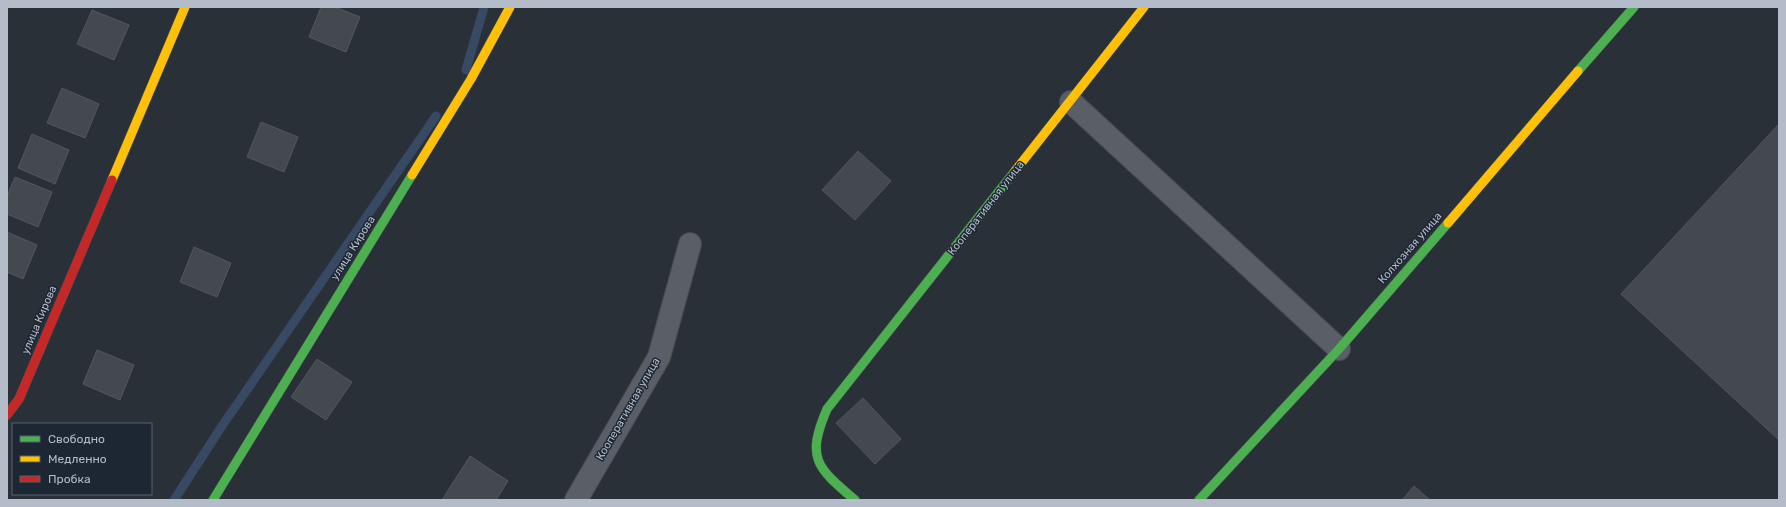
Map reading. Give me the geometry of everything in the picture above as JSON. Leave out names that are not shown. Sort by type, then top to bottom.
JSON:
[{"type":"street","name":"улица Кирова","points":[[11,403],[184,7]]},
{"type":"street","name":"улица Кирова","points":[[213,500],[471,79],[510,7]]},
{"type":"street","name":"Кооперативная улица","points":[[855,500],[836,484],[816,456],[817,432],[827,409],[1071,102],[1144,7]]},
{"type":"street","name":"Колхозная улица","points":[[1199,500],[1338,349],[1634,7]]},
{"type":"street","points":[[1071,102],[1338,349]]},
{"type":"street","name":"Кооперативная улица","points":[[576,500],[659,357],[690,244]]},
{"type":"building","points":[[321,7],[335,7],[360,17],[346,52],[309,37]]},
{"type":"building","points":[[92,10],[129,25],[114,60],[77,44]]},
{"type":"building","points":[[62,88],[99,104],[85,138],[47,123]]},
{"type":"building","points":[[261,122],[298,137],[284,172],[247,157]]},
{"type":"building","points":[[1779,124],[1779,440],[1621,294]]},
{"type":"building","points":[[32,134],[69,150],[55,184],[18,168]]},
{"type":"building","points":[[858,151],[891,181],[855,220],[822,190]]},
{"type":"building","points":[[15,177],[52,192],[38,227],[7,214],[7,196]]},
{"type":"building","points":[[7,232],[37,245],[23,279],[7,272]]},
{"type":"building","points":[[194,247],[231,263],[217,297],[180,282]]},
{"type":"building","points":[[97,350],[134,365],[120,400],[83,384]]},
{"type":"building","points":[[317,359],[352,382],[326,420],[291,397]]},
{"type":"building","points":[[863,398],[901,439],[875,464],[836,423]]},
{"type":"building","points":[[470,456],[508,481],[496,500],[442,500]]},
{"type":"building","points":[[1414,486],[1430,500],[1402,500]]},
{"type":"waterway","points":[[466,70],[484,7]]},
{"type":"waterway","points":[[174,500],[222,426],[436,116]]},
{"type":"traffic: fast","points":[[1578,71],[1634,7]]},
{"type":"traffic: fast","points":[[855,500],[831,479],[823,470],[818,460],[816,451],[817,439],[827,409],[1015,171]]},
{"type":"traffic: fast","points":[[213,500],[412,175]]},
{"type":"traffic: fast","points":[[1199,500],[1339,349],[1448,223]]},
{"type":"traffic: slow","points":[[112,180],[185,7]]},
{"type":"traffic: slow","points":[[412,175],[471,79],[510,7]]},
{"type":"traffic: slow","points":[[1015,171],[1144,7]]},
{"type":"traffic: slow","points":[[1448,223],[1578,71]]},
{"type":"traffic: jam","points":[[7,415],[19,399],[112,180]]}]
